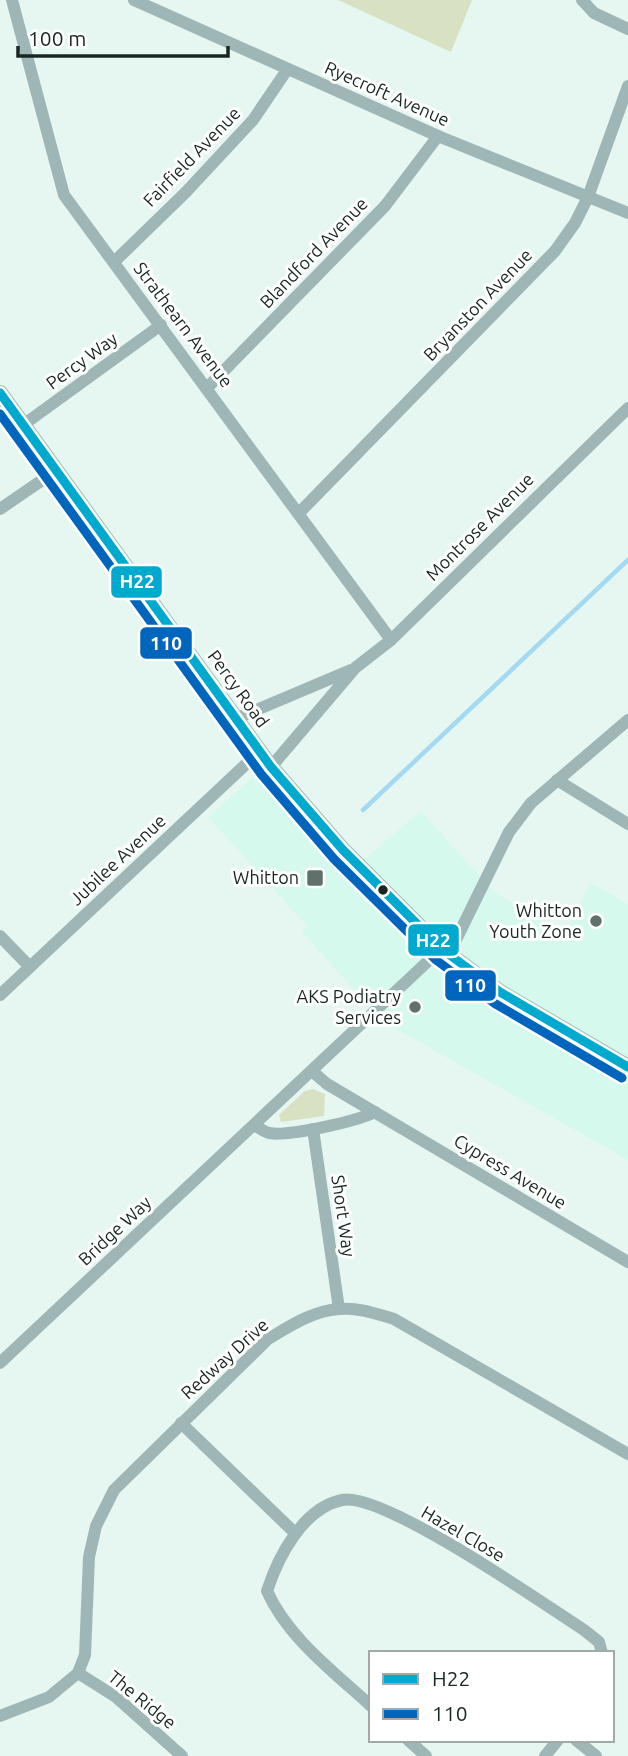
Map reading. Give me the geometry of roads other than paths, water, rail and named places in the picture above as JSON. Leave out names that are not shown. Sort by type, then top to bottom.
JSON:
[{"type":"street","name":"Strathearn Avenue","points":[[12,0],[64,195],[391,640]]},
{"type":"street","name":"Ryecroft Avenue","points":[[134,0],[438,136],[628,213]]},
{"type":"street","points":[[582,0],[594,13],[628,29]]},
{"type":"street","name":"Fairfield Avenue","points":[[114,262],[186,192],[253,120],[287,70]]},
{"type":"street","name":"Bryanston Avenue","points":[[299,513],[555,251],[575,223],[588,197],[628,86]]},
{"type":"street","name":"Blandford Avenue","points":[[207,388],[385,206],[438,136]]},
{"type":"street","name":"Percy Way","points":[[23,425],[161,325]]},
{"type":"street","name":"Percy Road","points":[[0,393],[235,719],[296,799],[445,951],[500,992],[628,1066]]},
{"type":"street","name":"Montrose Avenue","points":[[271,767],[355,668],[391,640],[628,408]]},
{"type":"street","points":[[0,509],[57,470]]},
{"type":"street","name":"Montrose Avenue","points":[[235,719],[355,668]]},
{"type":"street","points":[[445,951],[509,832],[531,803],[626,726]]},
{"type":"street","name":"Jubilee Avenue","points":[[0,995],[260,751]]},
{"type":"street","points":[[557,780],[628,824]]},
{"type":"street","points":[[0,936],[30,967]]},
{"type":"street","name":"Bridge Way","points":[[0,1363],[312,1071],[445,951]]},
{"type":"street","name":"Cypress Avenue","points":[[312,1071],[327,1084],[628,1262]]},
{"type":"street","points":[[254,1125],[270,1133],[313,1129],[364,1118],[375,1112]]},
{"type":"street","name":"Short Way","points":[[313,1129],[339,1309]]},
{"type":"street","name":"Redway Drive","points":[[78,1673],[85,1655],[89,1557],[96,1526],[114,1489],[268,1339],[298,1320],[339,1309],[362,1310],[394,1319],[628,1454]]},
{"type":"street","points":[[181,1423],[295,1533]]},
{"type":"street","name":"Hazel Close","points":[[369,1704],[276,1613],[267,1591],[274,1570],[295,1533],[324,1506],[344,1499],[369,1503],[460,1549],[584,1630],[598,1642],[601,1651]]},
{"type":"street","points":[[0,1716],[49,1697],[78,1673]]},
{"type":"street","name":"The Ridge","points":[[78,1673],[116,1697],[182,1756]]},
{"type":"street","points":[[410,1742],[426,1756]]},
{"type":"street","points":[[545,1756],[556,1742]]},
{"type":"street","points":[[578,1742],[596,1756]]},
{"type":"waterway","points":[[363,810],[628,560]]},
{"type":"place","name":"Whitton","points":[[315,878]]},
{"type":"place","name":"Whitton Youth Zone","points":[[596,921]]},
{"type":"place","name":"AKS Podiatry Services","points":[[415,1007]]}]
